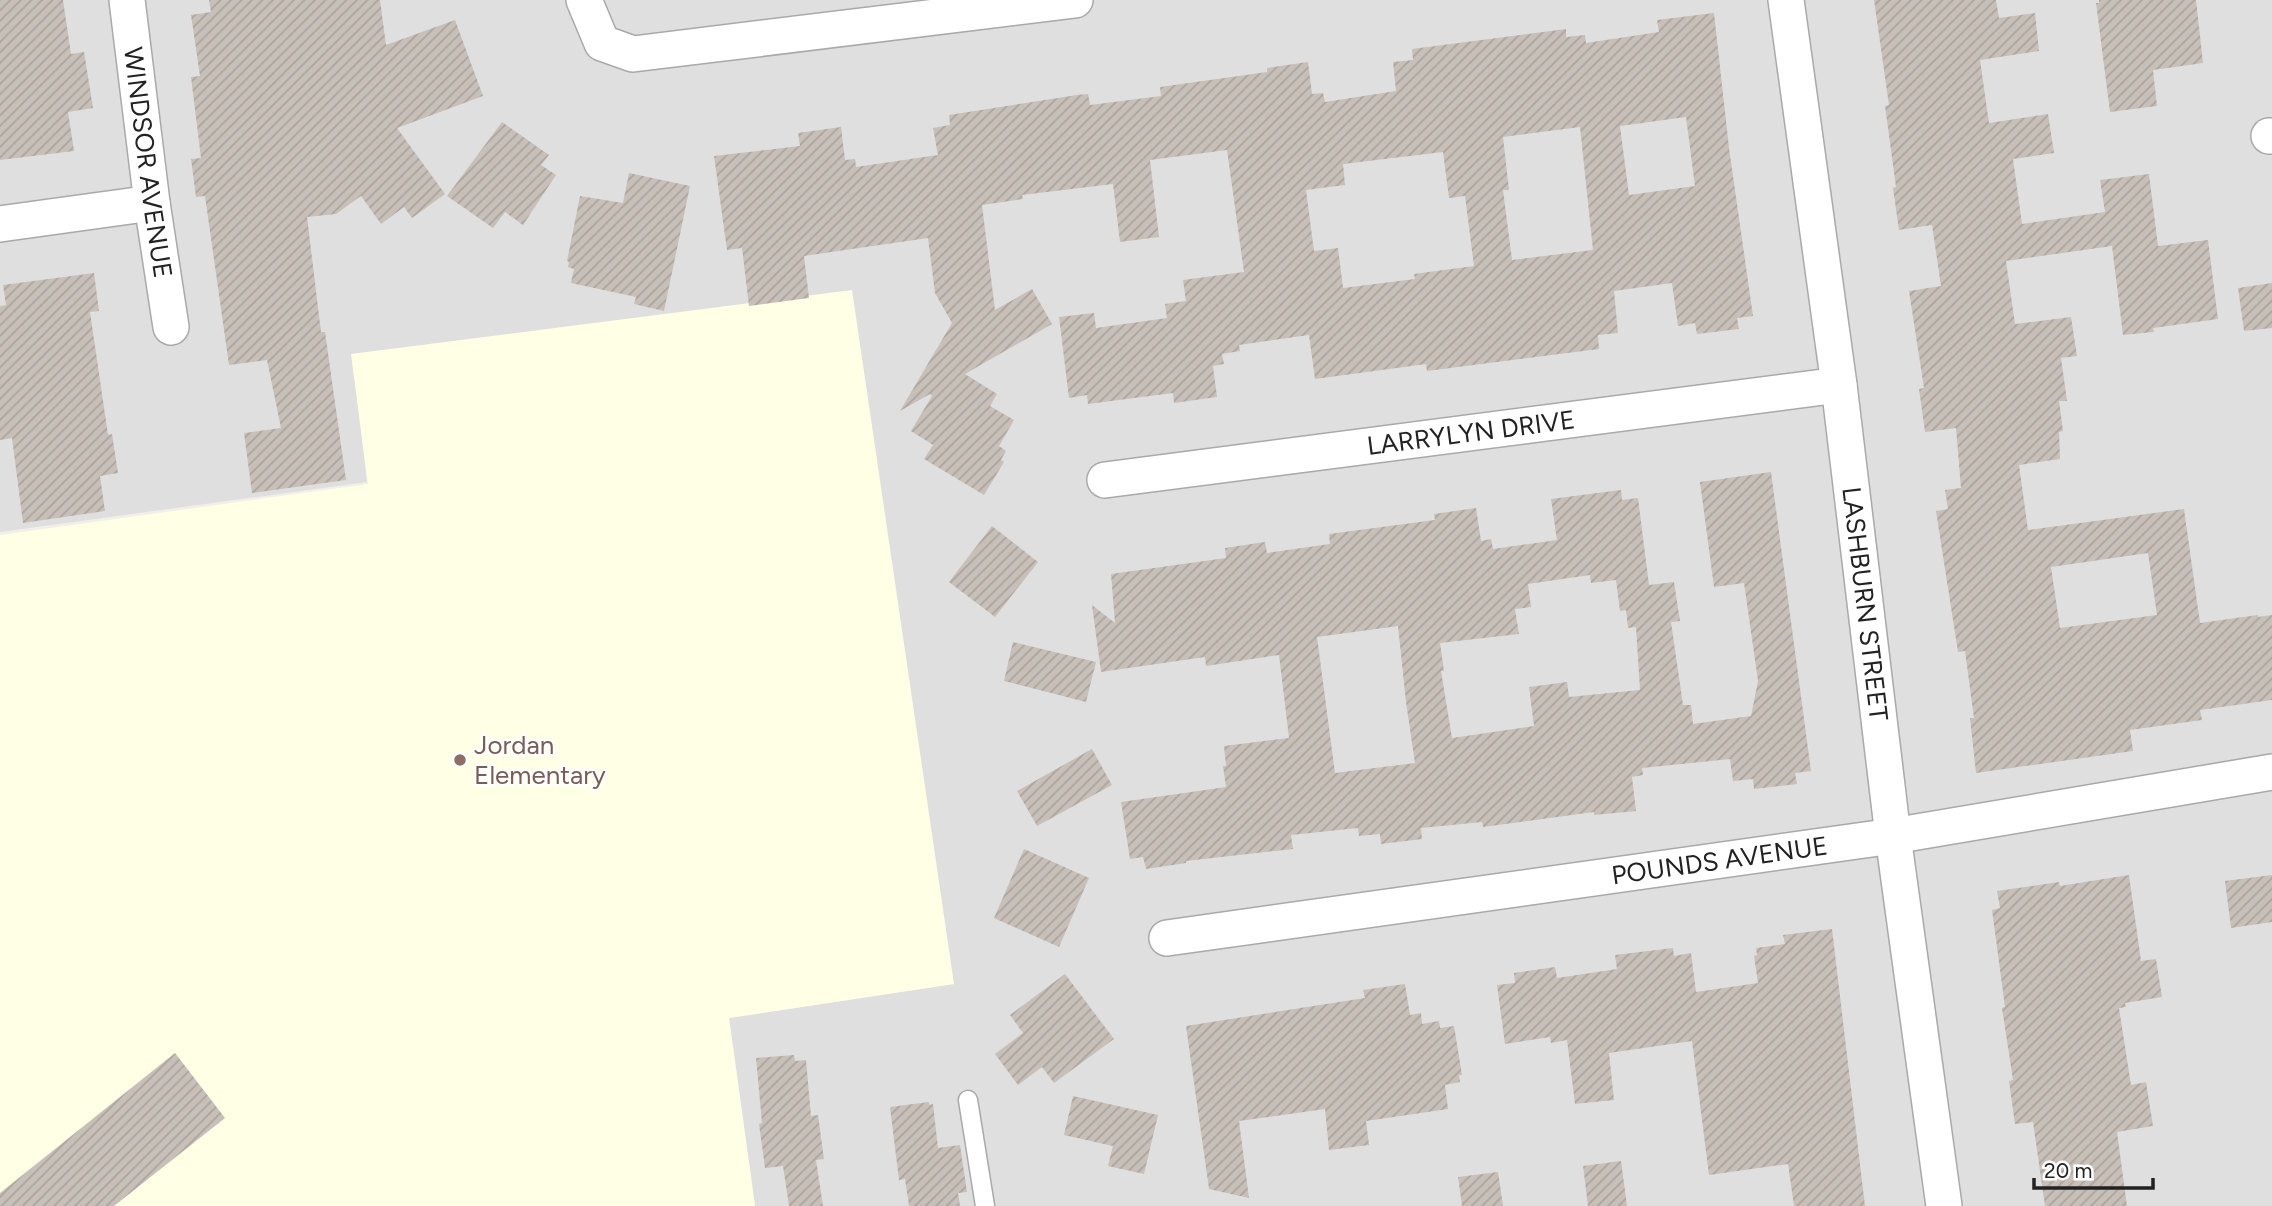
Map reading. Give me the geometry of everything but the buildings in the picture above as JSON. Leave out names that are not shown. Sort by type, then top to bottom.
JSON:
[{"type":"street","name":"WINDSOR AVENUE","points":[[127,0],[152,203],[171,327]]},
{"type":"street","points":[[584,0],[602,43],[633,54],[1075,0]]},
{"type":"street","name":"LASHBURN STREET","points":[[1786,0],[1839,385],[1893,836],[1944,1206]]},
{"type":"street","points":[[0,224],[152,203]]},
{"type":"street","name":"LARRYLYN DRIVE","points":[[1105,480],[1839,385]]},
{"type":"street","name":"POUNDS AVENUE","points":[[1167,938],[1893,836],[2272,772]]},
{"type":"lane","points":[[968,1100],[985,1206]]},
{"type":"shaded area","points":[[0,0],[2272,0],[2272,1206],[755,1206],[729,1018],[954,984],[352,354],[367,482],[0,532]]},
{"type":"shaded area","name":"Jordan Elementary","points":[[852,290],[954,984],[729,1018],[755,1206],[0,1206],[0,535],[368,484],[351,354]]},
{"type":"place","name":"Jordan Elementary","points":[[460,760]]}]
